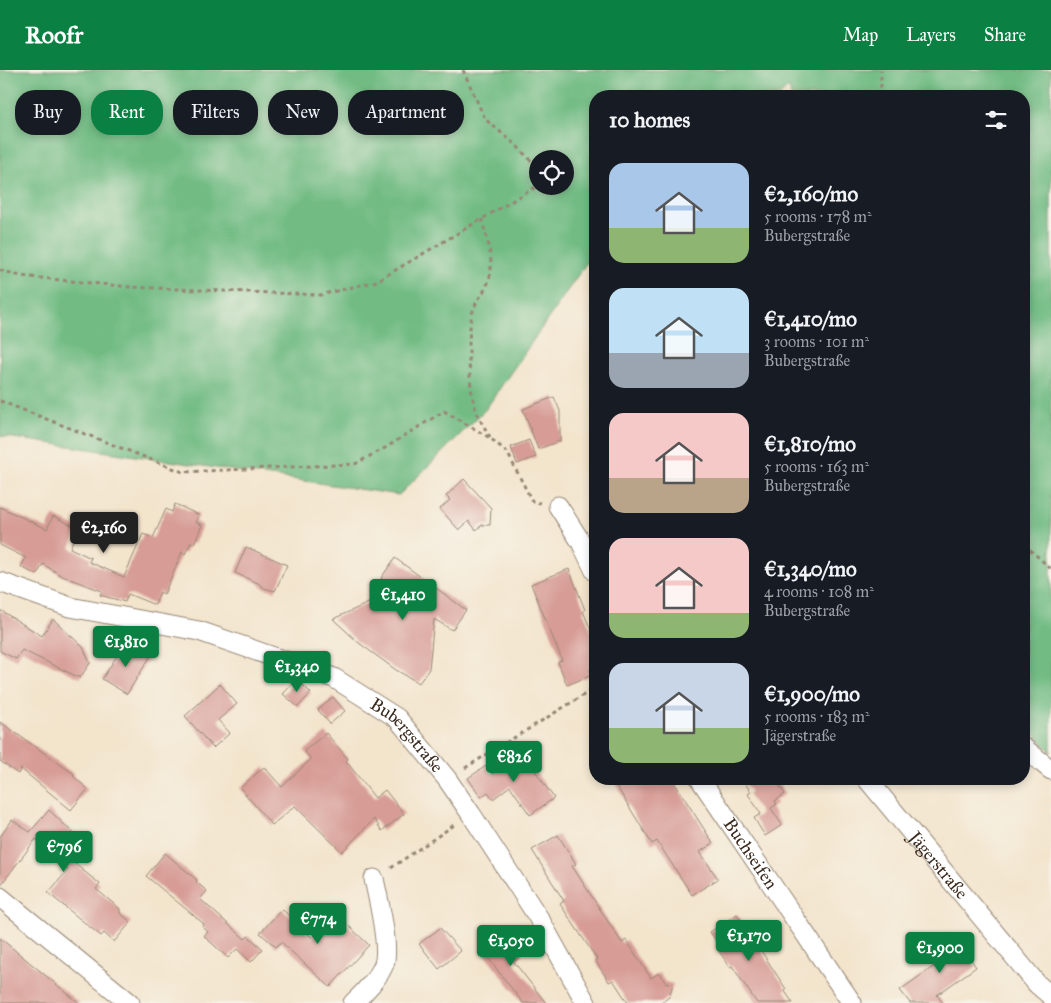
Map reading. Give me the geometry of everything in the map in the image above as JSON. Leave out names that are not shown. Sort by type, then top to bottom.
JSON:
[{"type":"street","points":[[558,506],[581,542],[589,559]]},
{"type":"street","name":"Bubergstraße","points":[[0,582],[70,606],[199,630],[334,678],[397,718],[447,779],[471,814],[540,920],[586,1003]]},
{"type":"street","points":[[1030,753],[1051,770]]},
{"type":"street","name":"Buchseifen","points":[[704,785],[852,1003]]},
{"type":"street","name":"Jägerstraße","points":[[871,785],[1037,984],[1051,996]]},
{"type":"street","points":[[353,1003],[368,989],[385,963],[381,910],[374,879]]},
{"type":"street","points":[[0,897],[130,1003]]},
{"type":"path","points":[[463,70],[485,119],[516,145],[529,159]]},
{"type":"path","points":[[881,70],[881,90]]},
{"type":"path","points":[[0,270],[21,276],[130,287],[320,295],[377,281],[529,191]]},
{"type":"path","points":[[482,219],[489,250],[490,275],[486,288],[478,299],[472,315],[470,380],[476,410],[490,438]]},
{"type":"path","points":[[0,401],[183,472],[355,464],[444,411],[490,438],[507,452],[532,501],[558,506]]},
{"type":"path","points":[[1030,549],[1051,569]]},
{"type":"path","points":[[447,779],[589,692]]},
{"type":"path","points":[[374,879],[471,814]]},
{"type":"green space","points":[[0,70],[1051,70],[1051,752],[1030,729],[1030,90],[790,90],[789,87],[786,90],[589,90],[589,265],[587,262],[485,410],[399,495],[0,436]]},
{"type":"building","points":[[554,397],[560,411],[560,441],[538,449],[523,409]]},
{"type":"building","points":[[529,440],[536,457],[517,464],[511,447]]},
{"type":"building","points":[[464,479],[491,508],[490,525],[482,525],[476,530],[469,521],[459,530],[440,509],[450,500],[446,496]]},
{"type":"building","points":[[175,504],[199,515],[196,522],[202,525],[194,544],[191,542],[185,554],[182,552],[164,594],[160,592],[155,605],[128,594],[125,602],[100,595],[102,591],[62,576],[43,564],[37,575],[21,567],[26,558],[0,545],[0,507],[47,529],[53,516],[78,528],[70,548],[91,558],[89,562],[124,577],[143,534],[153,538],[166,509],[172,512]]},
{"type":"building","points":[[246,547],[287,565],[275,591],[264,588],[258,583],[235,573]]},
{"type":"building","points":[[395,558],[466,610],[452,630],[434,619],[429,669],[419,683],[396,670],[359,643],[333,619],[395,591],[381,578]]},
{"type":"building","points":[[569,569],[589,626],[589,676],[567,685],[558,662],[562,660],[531,584]]},
{"type":"building","points":[[0,610],[42,636],[53,619],[83,647],[90,663],[80,678],[22,650],[16,659],[0,651]]},
{"type":"building","points":[[126,642],[150,657],[127,694],[102,679]]},
{"type":"building","points":[[297,679],[311,693],[298,707],[283,694]]},
{"type":"building","points":[[220,684],[237,704],[218,720],[230,733],[213,748],[185,716]]},
{"type":"building","points":[[333,697],[345,711],[330,724],[318,710]]},
{"type":"building","points":[[0,722],[74,774],[73,776],[88,789],[71,810],[21,769],[18,774],[0,761]]},
{"type":"building","points":[[326,733],[348,759],[346,761],[375,798],[385,790],[404,814],[382,831],[374,819],[342,852],[295,806],[272,825],[240,788],[264,767],[282,787],[311,759],[304,751]]},
{"type":"building","points":[[522,752],[554,798],[530,815],[510,786],[493,799],[488,792],[481,797],[468,778],[486,766],[492,774]]},
{"type":"building","points":[[616,785],[676,785],[713,843],[700,852],[718,879],[692,895],[657,841],[652,844]]},
{"type":"building","points":[[746,785],[779,785],[785,794],[775,801],[777,804],[771,808],[782,825],[765,836],[754,818],[761,814],[748,794],[751,792]]},
{"type":"building","points":[[49,810],[90,849],[75,864],[100,884],[96,889],[120,909],[120,913],[131,922],[114,942],[104,933],[101,936],[48,893],[68,870],[36,839],[0,886],[0,837],[12,820],[30,832]]},
{"type":"building","points":[[558,835],[576,864],[572,866],[622,943],[626,940],[651,978],[659,973],[665,982],[673,984],[669,997],[661,1003],[628,1003],[613,980],[609,982],[595,960],[597,959],[560,904],[564,901],[532,850]]},
{"type":"building","points":[[165,853],[207,891],[200,899],[245,939],[248,936],[263,949],[251,962],[237,949],[228,958],[204,936],[208,932],[202,926],[204,924],[146,876]]},
{"type":"building","points":[[282,909],[312,938],[335,913],[369,945],[330,987],[281,942],[276,947],[260,933]]},
{"type":"building","points":[[737,914],[786,989],[784,990],[793,1003],[757,1003],[732,966],[730,967],[718,950],[721,948],[710,932]]},
{"type":"building","points":[[440,928],[461,951],[439,969],[419,944]]},
{"type":"building","points":[[505,930],[523,954],[514,962],[546,1003],[523,1003],[481,949]]},
{"type":"building","points":[[955,937],[976,967],[937,995],[943,1003],[910,1003],[900,990],[940,962],[933,952]]},
{"type":"building","points":[[0,938],[79,1003],[0,1003]]}]
